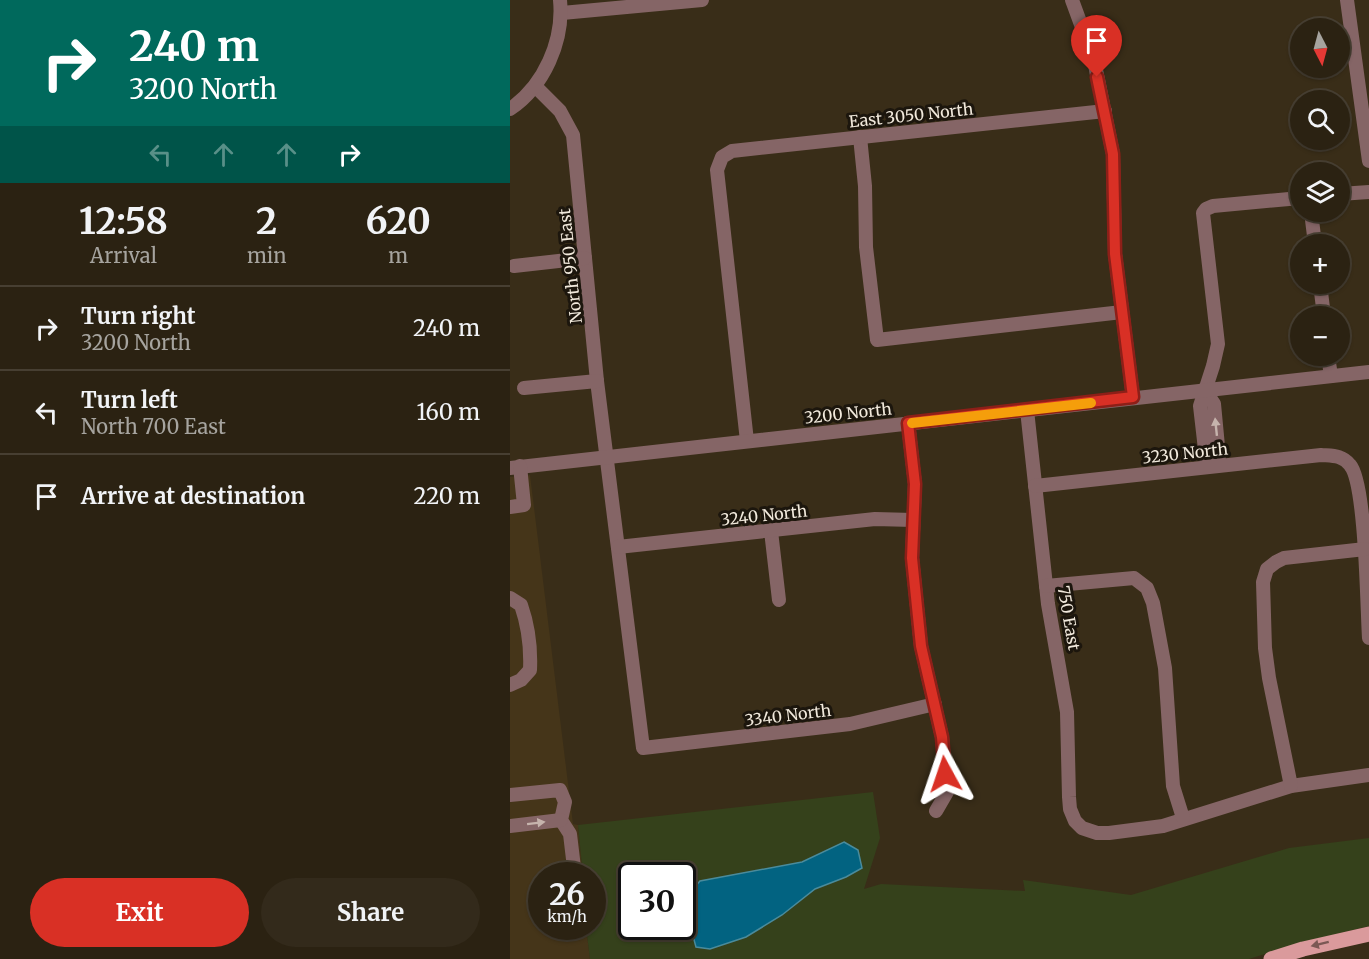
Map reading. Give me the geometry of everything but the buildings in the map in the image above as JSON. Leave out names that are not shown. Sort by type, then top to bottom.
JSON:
[{"type":"main road","points":[[1271,959],[1369,934]]},
{"type":"street","points":[[510,109],[535,86],[547,66],[557,37],[561,7],[702,0]]},
{"type":"street","points":[[1072,0],[1094,60],[1113,154],[1115,254],[1133,397]]},
{"type":"street","points":[[1347,0],[1369,161]]},
{"type":"street","name":"North 950 East","points":[[535,86],[560,111],[573,135],[597,381],[642,748]]},
{"type":"street","name":"East 3050 North","points":[[747,441],[717,170],[722,157],[732,151],[1105,111]]},
{"type":"street","points":[[860,137],[865,186],[866,247],[877,340],[1122,312]]},
{"type":"street","points":[[1350,193],[1369,192]]},
{"type":"street","points":[[1213,466],[1219,457],[1214,404],[1204,389],[1218,344],[1203,213],[1213,206],[1290,199]]},
{"type":"street","points":[[514,266],[585,258]]},
{"type":"street","points":[[1330,366],[1331,376]]},
{"type":"street","name":"3200 North","points":[[515,467],[1369,372]]},
{"type":"street","points":[[524,388],[597,381]]},
{"type":"street","name":"750 East","points":[[1027,410],[1046,586],[1067,712],[1070,809],[1075,821],[1082,828],[1097,833],[1149,829],[1183,818]]},
{"type":"street","points":[[908,423],[915,484],[912,558],[921,646],[942,737],[947,792],[936,811]]},
{"type":"street","name":"3230 North","points":[[1035,486],[1321,455],[1340,456],[1351,466],[1357,479],[1365,549]]},
{"type":"street","points":[[510,507],[524,505],[515,467]]},
{"type":"street","name":"3240 North","points":[[618,547],[875,519],[913,520]]},
{"type":"street","points":[[771,531],[779,600]]},
{"type":"street","points":[[1291,786],[1266,658],[1263,582],[1267,569],[1284,558],[1365,549],[1369,638]]},
{"type":"street","points":[[1046,586],[1134,578],[1148,588],[1165,668],[1173,786],[1183,818],[1291,786],[1369,775]]},
{"type":"street","points":[[510,598],[521,605],[526,618],[530,670],[521,680],[510,685]]},
{"type":"street","name":"3340 North","points":[[642,748],[850,724],[935,704]]},
{"type":"street","points":[[510,795],[560,790],[565,802],[561,820],[570,834],[573,862]]},
{"type":"street","points":[[510,826],[561,820]]},
{"type":"shaded area","points":[[530,475],[573,824],[578,825],[582,862],[528,862],[528,940],[588,940],[590,959],[510,959],[510,477]]},
{"type":"green space","points":[[873,792],[880,838],[864,889],[881,884],[1025,891],[1023,880],[1131,895],[1289,848],[1369,838],[1369,926],[1300,943],[1249,959],[590,959],[588,940],[606,940],[606,862],[582,862],[578,825]]},
{"type":"water","points":[[844,842],[858,850],[862,868],[815,889],[782,915],[746,937],[710,949],[696,947],[694,940],[696,940],[696,886],[700,881],[802,862]]},
{"type":"slow traffic","points":[[912,423],[1091,403]]},
{"type":"route","points":[[945,774],[942,737],[921,646],[912,558],[915,484],[908,423],[1133,397],[1115,254],[1113,154],[1097,77]]}]
